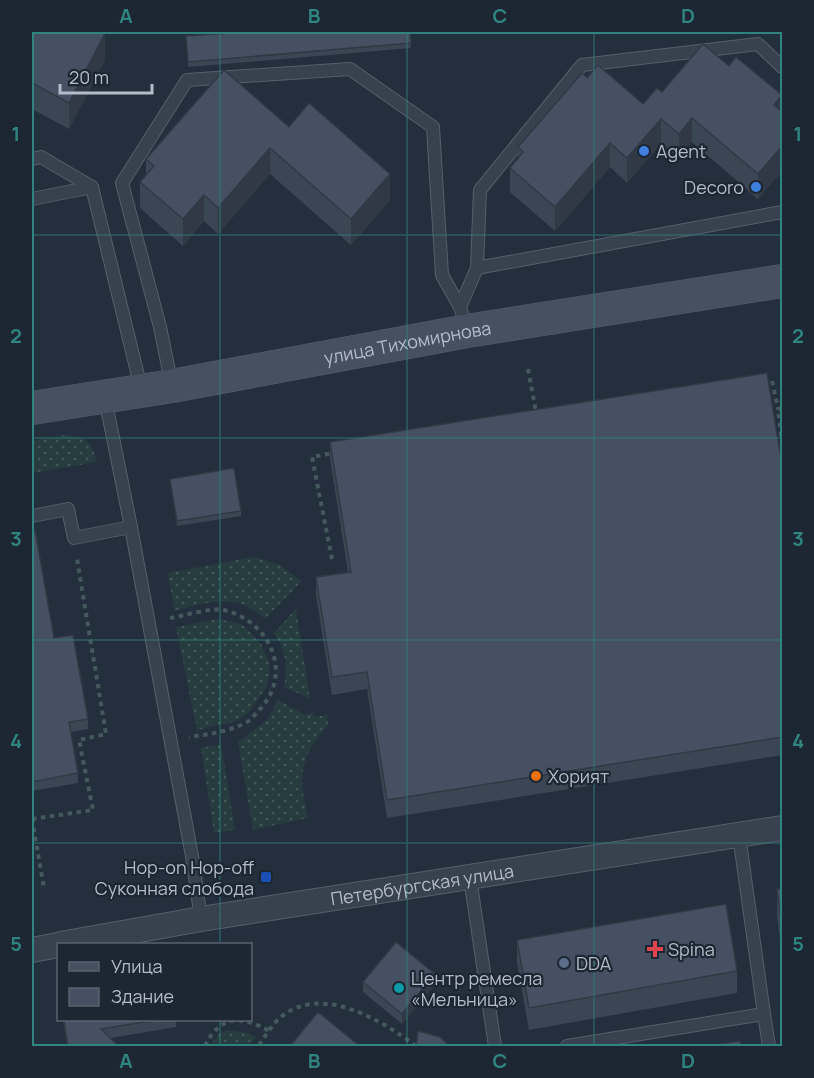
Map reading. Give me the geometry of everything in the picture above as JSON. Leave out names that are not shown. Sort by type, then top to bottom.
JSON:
[{"type":"main road","name":"улица Тихомирнова","points":[[32,408],[156,388],[463,319],[783,281]]},
{"type":"street","name":"Петербургская улица","points":[[71,943],[201,919],[783,828]]},
{"type":"street","name":"Петербургская улица","points":[[32,950],[57,946]]},
{"type":"lane","points":[[463,319],[477,268],[480,190],[582,65],[758,44],[783,67]]},
{"type":"lane","points":[[156,388],[160,327],[122,183],[187,80],[350,69],[433,127],[442,275],[463,319]]},
{"type":"lane","points":[[32,159],[41,157],[92,187],[156,388]]},
{"type":"lane","points":[[32,200],[92,187]]},
{"type":"lane","points":[[477,268],[783,212]]},
{"type":"lane","points":[[104,397],[131,527],[190,844],[201,919]]},
{"type":"lane","points":[[32,516],[68,509],[74,538],[131,527]]},
{"type":"lane","points":[[739,835],[769,1047]]},
{"type":"lane","points":[[470,878],[495,1047]]},
{"type":"lane","points":[[567,1047],[764,1014]]},
{"type":"path","points":[[528,369],[537,419]]},
{"type":"path","points":[[761,382],[772,380],[780,408],[783,443]]},
{"type":"path","points":[[332,559],[312,457],[334,453]]},
{"type":"path","points":[[44,888],[32,819],[93,810],[79,740],[106,734],[74,538]]},
{"type":"path","points":[[170,618],[222,609],[245,618],[264,635],[275,656],[276,680],[265,703],[248,721],[222,732],[189,737]]},
{"type":"path","points":[[260,1046],[280,1018],[293,1009],[326,1004],[359,1012],[396,1031],[416,1047]]},
{"type":"path","points":[[205,1047],[214,1031],[230,1021]]},
{"type":"path","points":[[246,1021],[269,1031]]},
{"type":"green space","points":[[64,435],[78,437],[90,444],[97,462],[32,473],[32,441]]},
{"type":"green space","points":[[253,557],[278,564],[302,581],[265,619],[243,605],[232,602],[210,602],[174,611],[168,573]]},
{"type":"green space","points":[[296,609],[310,699],[284,687],[285,659],[274,633]]},
{"type":"green space","points":[[218,619],[242,624],[261,644],[269,663],[269,676],[266,688],[248,713],[237,721],[197,730],[176,627]]},
{"type":"green space","points":[[278,700],[305,715],[314,712],[315,717],[327,715],[328,725],[311,748],[303,768],[303,790],[308,818],[253,830],[238,742],[267,720]]},
{"type":"green space","points":[[221,744],[235,830],[214,833],[201,748]]},
{"type":"green space","points":[[229,1030],[248,1033],[256,1037],[249,1046],[210,1046],[219,1034]]},
{"type":"building","points":[[32,32],[105,33],[69,103],[32,83]]},
{"type":"building","points":[[243,32],[410,32],[411,43],[188,62],[186,36]]},
{"type":"building","points":[[703,44],[729,66],[736,57],[782,95],[774,105],[783,112],[783,145],[758,174],[692,118],[679,134],[661,119],[627,158],[610,143],[555,207],[510,168],[523,152],[518,147],[582,73],[587,78],[598,65],[643,104],[657,88],[662,92]]},
{"type":"building","points":[[224,70],[289,127],[309,103],[390,174],[351,219],[270,148],[218,208],[204,195],[183,219],[140,182],[154,166],[146,159]]},
{"type":"building","points":[[767,373],[783,471],[783,737],[387,800],[367,672],[332,677],[316,577],[351,572],[330,442]]},
{"type":"building","points":[[234,468],[241,511],[177,521],[170,479]]},
{"type":"building","points":[[32,530],[35,530],[54,638],[73,635],[88,719],[69,722],[78,773],[32,782]]},
{"type":"building","points":[[783,888],[783,935],[777,889]]},
{"type":"building","points":[[726,904],[737,971],[529,1008],[517,940]]},
{"type":"building","name":"Центр ремесла «Мельница»","points":[[396,942],[435,974],[402,1014],[363,982]]},
{"type":"building","points":[[318,1012],[361,1047],[292,1047],[291,1045]]},
{"type":"building","points":[[64,1021],[150,1021],[101,1029],[119,1047],[68,1047]]},
{"type":"building","points":[[418,1031],[440,1037],[449,1047],[416,1047]]},
{"type":"building","points":[[740,1041],[741,1047],[701,1047]]},
{"type":"place","name":"Agent","points":[[644,151]]},
{"type":"place","name":"Decoro","points":[[756,187]]},
{"type":"place","name":"Хорият","points":[[536,776]]},
{"type":"place","name":"Hop-on Hop-off Суконная слобода","points":[[266,877]]},
{"type":"place","name":"Spina","points":[[655,949]]},
{"type":"place","name":"DDA","points":[[564,963]]},
{"type":"place","name":"Центр ремесла «Мельница»","points":[[399,988]]}]
